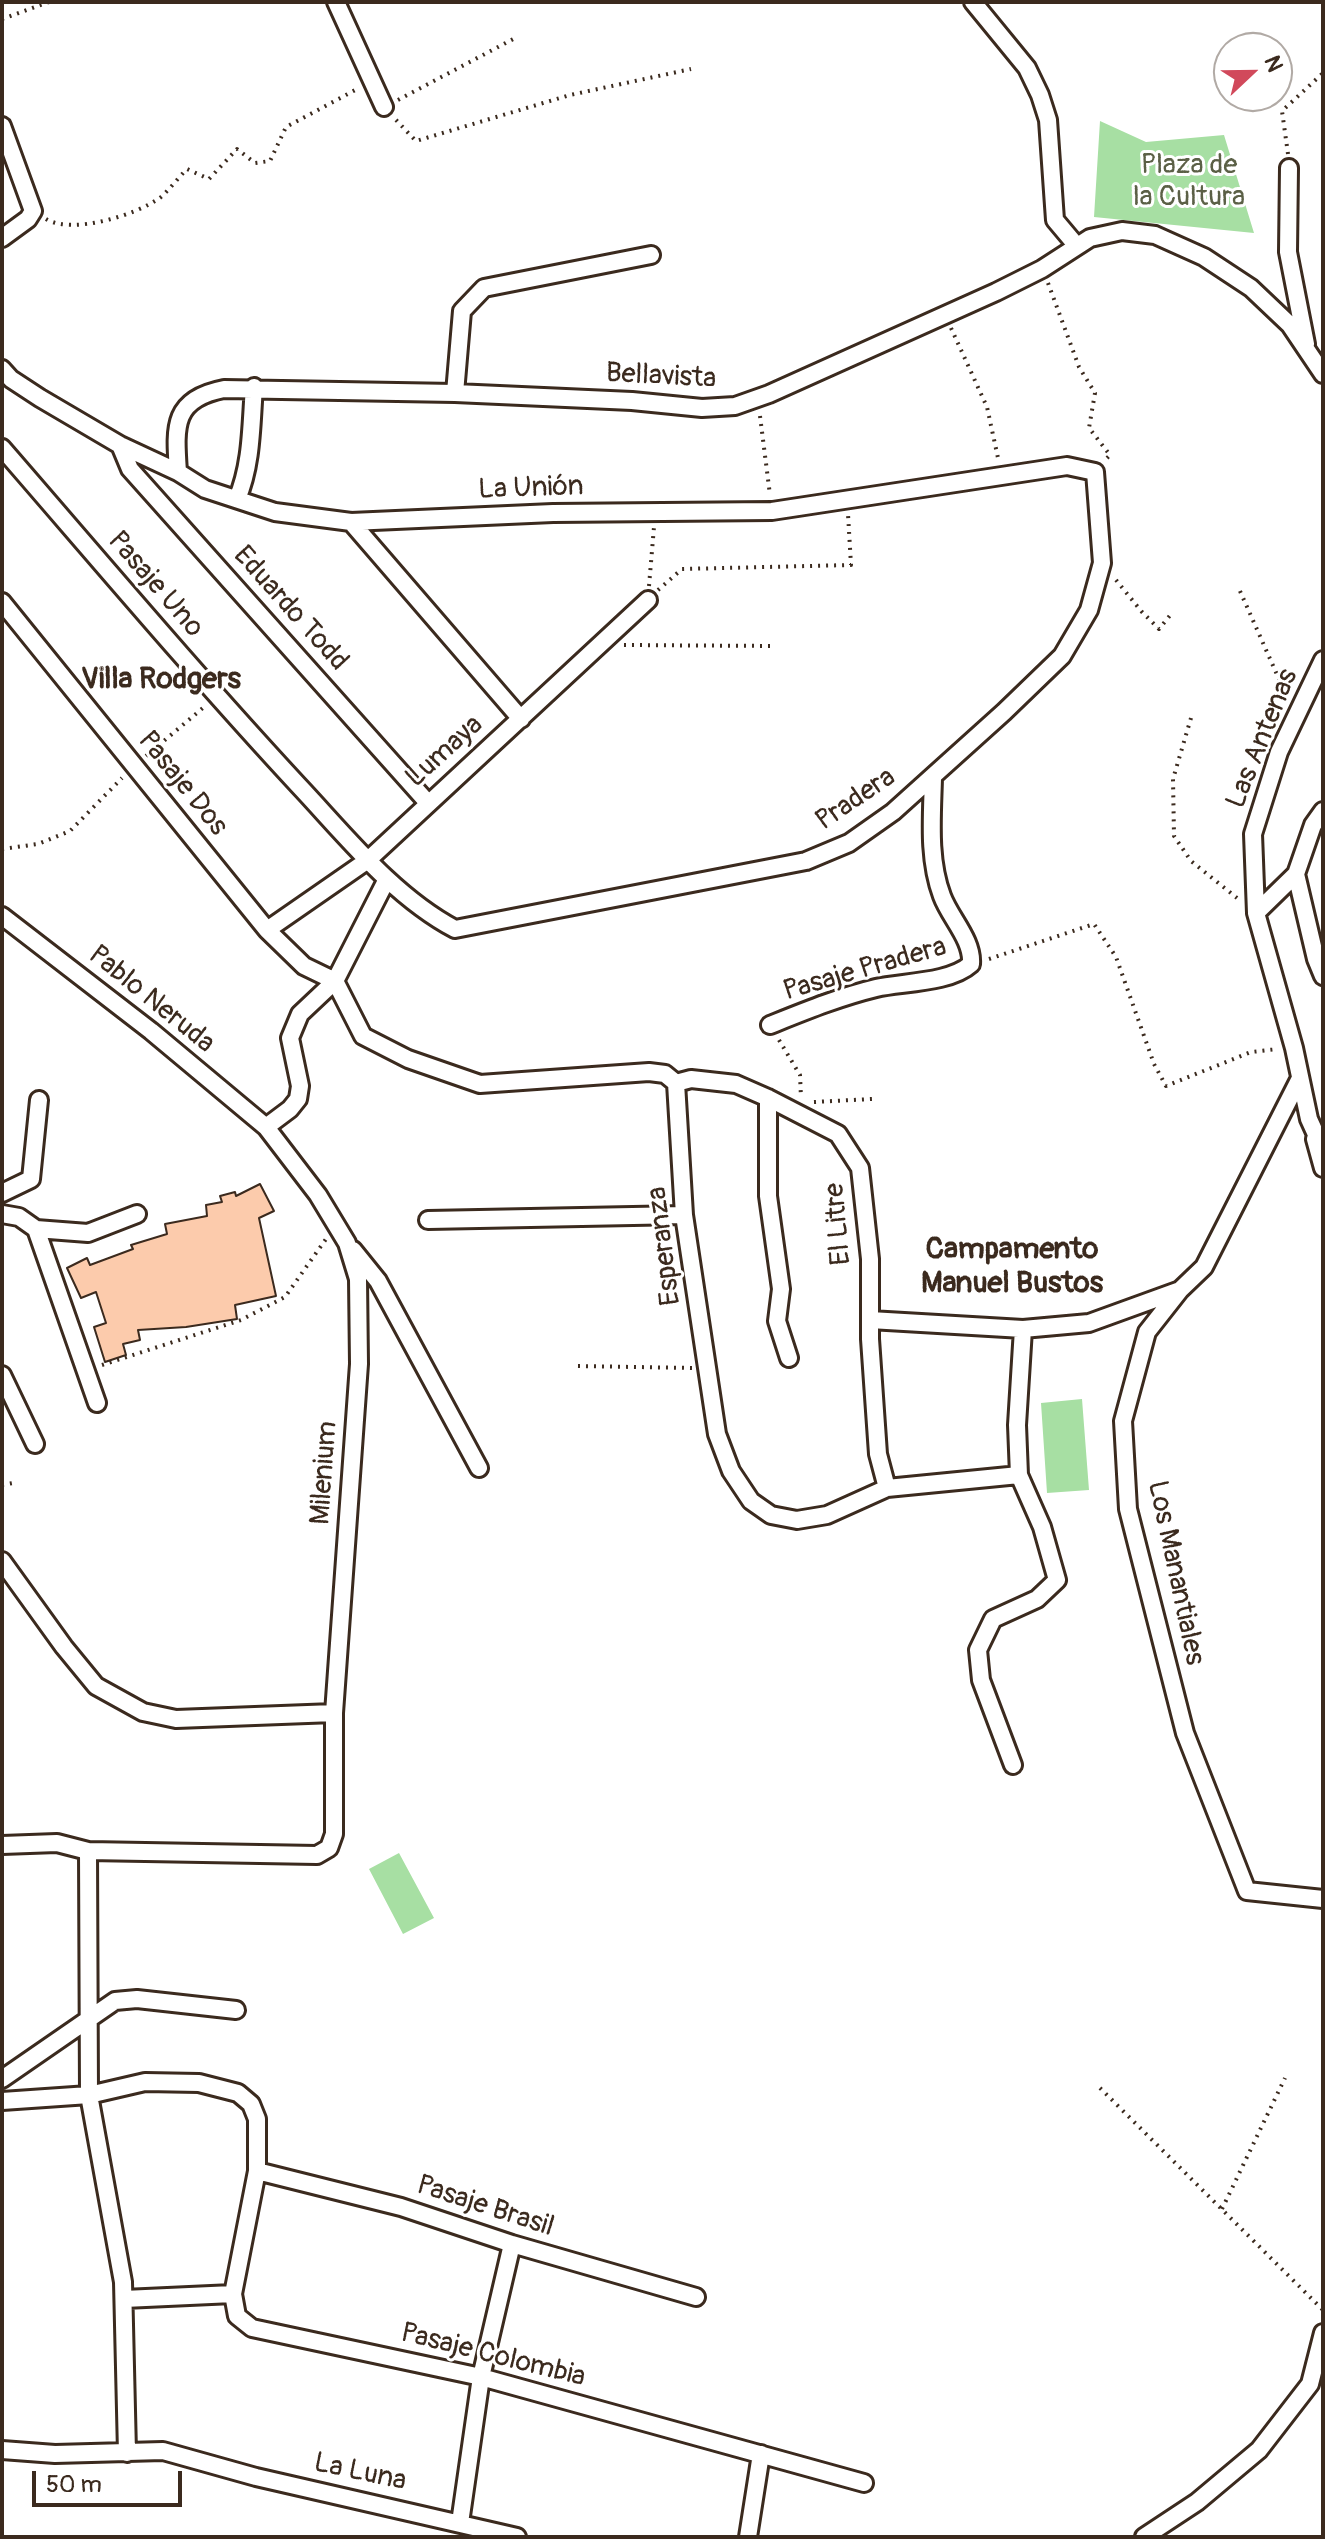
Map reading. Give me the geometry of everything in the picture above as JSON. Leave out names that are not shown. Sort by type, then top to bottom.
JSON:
[{"type":"street","points":[[336,2],[384,107]]},
{"type":"street","points":[[973,2],[1027,68],[1040,95],[1048,120],[1055,220],[1076,245],[1090,238],[1122,231],[1155,235],[1204,257],[1251,288],[1290,325],[1323,374]]},
{"type":"street","points":[[2,126],[33,211],[28,219],[2,238]]},
{"type":"street","points":[[1289,168],[1288,252],[1307,350]]},
{"type":"street","name":"Bellavista","points":[[178,472],[176,439],[181,412],[190,401],[205,392],[254,387],[632,401],[702,408],[735,406],[946,315],[1042,269],[1076,245]]},
{"type":"street","points":[[455,393],[462,311],[484,288],[651,255]]},
{"type":"street","name":"La Unión","points":[[2,369],[11,379],[40,398],[120,445],[178,472],[205,489],[275,512],[351,522],[553,513],[772,511],[1067,466],[1095,472]]},
{"type":"street","points":[[237,499],[245,481],[254,387]]},
{"type":"street","name":"Eduardo Todd","points":[[120,445],[130,469],[428,803]]},
{"type":"street","name":"Pasaje Uno","points":[[2,448],[216,696],[368,860]]},
{"type":"street","name":"Pradera","points":[[368,860],[387,879],[455,929],[806,861],[849,843],[893,812],[933,778],[1062,656],[1089,610],[1102,563],[1095,472]]},
{"type":"street","points":[[351,522],[521,719]]},
{"type":"street","name":"Lumaya","points":[[267,930],[368,860],[648,600]]},
{"type":"street","name":"Pasaje Dos","points":[[2,602],[267,930],[304,966],[335,981]]},
{"type":"street","name":"Las Antenas","points":[[1323,660],[1279,752],[1253,834],[1256,913],[1294,1048],[1299,1080],[1323,1168]]},
{"type":"street","name":"Pasaje Pradera","points":[[770,1025],[829,1001],[878,988],[930,980],[961,971],[971,964],[970,950],[942,896],[933,858],[933,778]]},
{"type":"street","points":[[1256,913],[1296,874],[1313,825],[1323,811]]},
{"type":"street","points":[[1296,874],[1316,959],[1323,976]]},
{"type":"street","points":[[266,1127],[298,1099],[300,1086],[290,1038],[300,1014],[335,981],[387,879]]},
{"type":"street","name":"Pablo Neruda","points":[[2,916],[151,1031],[266,1127]]},
{"type":"street","points":[[335,981],[363,1036],[408,1059],[480,1084],[649,1072],[665,1074],[676,1083]]},
{"type":"street","name":"El Litre","points":[[676,1083],[691,1079],[736,1084],[768,1098],[838,1134],[860,1168],[870,1259],[870,1320],[878,1454],[887,1488]]},
{"type":"street","name":"Los Manantiales","points":[[1299,1080],[1204,1267],[1180,1290],[1147,1332],[1123,1421],[1128,1509],[1185,1733],[1247,1891],[1323,1899]]},
{"type":"street","name":"Esperanza","points":[[676,1083],[684,1215],[717,1434],[731,1471],[751,1501],[771,1515],[797,1520],[827,1515],[887,1488],[1019,1475]]},
{"type":"street","points":[[768,1098],[768,1196],[781,1289],[777,1321],[789,1358]]},
{"type":"street","points":[[2,1193],[31,1179],[39,1100]]},
{"type":"street","name":"Las Antenas","points":[[1309,1119],[1323,1150]]},
{"type":"street","name":"Milenium","points":[[88,1851],[317,1855],[329,1848],[334,1834],[334,1713],[359,1364],[358,1279],[347,1243],[318,1195],[266,1127]]},
{"type":"street","points":[[2,1214],[19,1217],[36,1229],[88,1233],[137,1214]]},
{"type":"street","points":[[428,1220],[684,1215]]},
{"type":"street","points":[[36,1229],[97,1403]]},
{"type":"street","points":[[347,1243],[378,1281],[479,1468]]},
{"type":"street","points":[[870,1320],[1023,1329],[1089,1323],[1180,1290]]},
{"type":"street","points":[[1013,1765],[981,1680],[978,1650],[993,1619],[1037,1599],[1057,1580],[1042,1527],[1019,1475],[1017,1425],[1023,1329]]},
{"type":"street","points":[[2,1375],[35,1444]]},
{"type":"street","points":[[2,1561],[96,1686],[143,1712],[176,1719],[334,1713]]},
{"type":"street","points":[[2,1845],[57,1843],[88,1851],[89,2095],[123,2282],[127,2453]]},
{"type":"street","points":[[2,2079],[115,2001],[137,1999],[236,2010]]},
{"type":"street","points":[[2,2101],[89,2095],[145,2082],[199,2083],[238,2093],[251,2104],[257,2119],[257,2171],[233,2294],[124,2299]]},
{"type":"street","name":"Pasaje Brasil","points":[[257,2171],[401,2207],[512,2244],[696,2297]]},
{"type":"street","points":[[460,2523],[481,2377],[512,2244]]},
{"type":"street","name":"Pasaje Colombia","points":[[233,2294],[237,2316],[252,2328],[481,2377],[864,2483]]},
{"type":"street","points":[[1144,2537],[1197,2502],[1259,2450],[1310,2384],[1323,2333]]},
{"type":"street","name":"La Luna","points":[[2,2450],[55,2454],[163,2451],[256,2477],[460,2523],[497,2535],[517,2537]]},
{"type":"street","points":[[748,2537],[761,2454]]},
{"type":"path","points":[[2,19],[49,2]]},
{"type":"path","points":[[517,37],[384,107],[416,141],[570,95],[691,69]]},
{"type":"path","points":[[1289,168],[1282,111],[1323,73]]},
{"type":"path","points":[[33,211],[56,225],[88,226],[160,198],[187,169],[209,179],[237,149],[255,163],[270,161],[286,127],[372,81]]},
{"type":"path","points":[[1042,269],[1079,367],[1095,393],[1089,428],[1110,455],[1095,472]]},
{"type":"path","points":[[946,315],[987,407],[1002,476]]},
{"type":"path","points":[[757,398],[772,511]]},
{"type":"path","points":[[648,600],[682,569],[851,565],[847,500]]},
{"type":"path","points":[[648,600],[655,512]]},
{"type":"path","points":[[1102,563],[1159,629],[1172,613]]},
{"type":"path","points":[[1240,591],[1296,718]]},
{"type":"path","points":[[600,645],[773,646]]},
{"type":"path","points":[[4,849],[38,844],[70,831],[134,766],[216,696]]},
{"type":"path","points":[[1191,718],[1173,779],[1174,836],[1191,861],[1256,913]]},
{"type":"path","points":[[971,964],[1094,924],[1116,957],[1154,1064],[1166,1086],[1251,1052],[1294,1048]]},
{"type":"path","points":[[770,1025],[800,1075],[802,1103]]},
{"type":"path","points":[[768,1098],[802,1103],[872,1099]]},
{"type":"path","points":[[85,1371],[241,1320],[285,1297],[336,1225]]},
{"type":"path","points":[[578,1366],[707,1368]]},
{"type":"path","points":[[2,1485],[13,1483]]},
{"type":"path","points":[[1222,2209],[1285,2078]]},
{"type":"path","points":[[1100,2088],[1323,2310]]},
{"type":"green space","name":"Plaza de la Cultura","points":[[1100,121],[1146,142],[1224,135],[1254,233],[1094,217]]},
{"type":"green space","points":[[1082,1399],[1089,1490],[1047,1493],[1041,1403]]},
{"type":"green space","points":[[399,1853],[434,1918],[403,1934],[369,1869]]},
{"type":"building","points":[[260,1184],[274,1211],[259,1218],[276,1296],[235,1305],[237,1319],[138,1330],[140,1340],[123,1344],[126,1355],[105,1362],[94,1327],[106,1323],[96,1292],[81,1298],[67,1268],[87,1258],[90,1265],[133,1249],[131,1245],[167,1234],[165,1224],[207,1216],[206,1205],[222,1202],[220,1196],[235,1192],[236,1196]]},
{"type":"district","name":"Villa Rodgers","points":[[161,680]]},
{"type":"district","name":"Campamento Manuel Bustos","points":[[1012,1267]]}]
